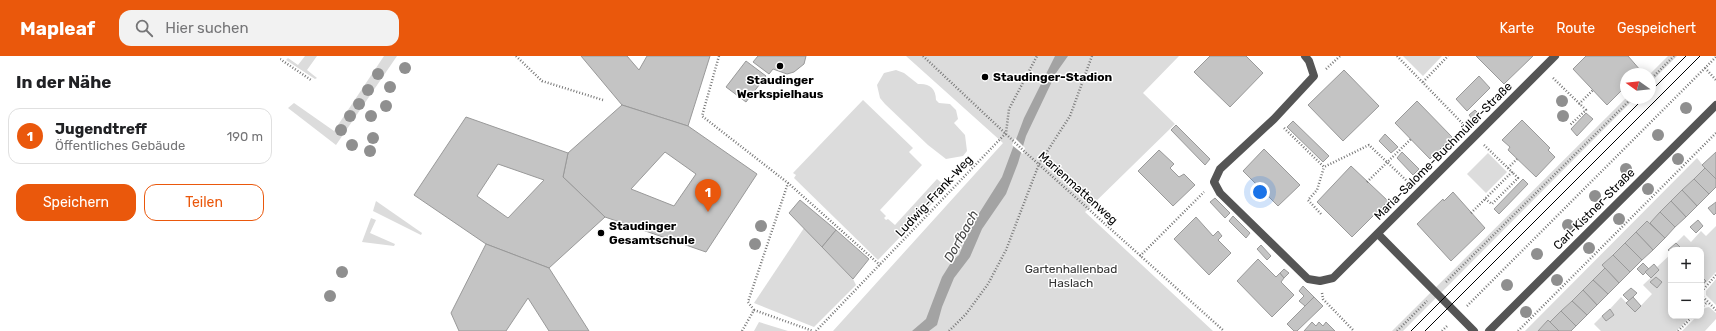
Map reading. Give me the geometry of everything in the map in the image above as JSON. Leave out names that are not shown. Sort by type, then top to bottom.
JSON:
[{"type":"street","points":[[1304,56],[1309,60],[1314,76],[1274,119],[1220,169],[1214,182],[1220,193],[1308,279],[1320,281],[1332,278],[1378,234]]},
{"type":"street","name":"Maria-Salome-Buchmüller-Straße","points":[[1474,331],[1378,234],[1418,192],[1555,56]]},
{"type":"street","name":"Carl-Kistner-Straße","points":[[1489,331],[1716,105]]},
{"type":"path","points":[[516,56],[542,81],[603,100]]},
{"type":"path","points":[[719,56],[702,116],[788,183],[880,265]]},
{"type":"path","name":"Marienmattenweg","points":[[923,56],[1024,151],[1224,331]]},
{"type":"path","points":[[1006,133],[1009,109],[1037,56]]},
{"type":"path","points":[[949,331],[966,314],[988,284],[1006,250],[1039,164],[1070,116],[1092,56]]},
{"type":"path","points":[[1397,56],[1518,178],[1492,204],[1485,199]]},
{"type":"path","points":[[1423,82],[1448,56]]},
{"type":"path","points":[[1656,74],[1674,56]]},
{"type":"path","points":[[1442,331],[1716,57]]},
{"type":"path","points":[[280,59],[311,80]]},
{"type":"path","points":[[1543,67],[1586,110],[1570,125]]},
{"type":"path","points":[[1705,68],[1716,80]]},
{"type":"path","points":[[1580,104],[1593,90]]},
{"type":"path","points":[[1397,331],[1626,104]]},
{"type":"path","points":[[1282,126],[1324,167]]},
{"type":"path","name":"Ludwig-Frank-Weg","points":[[816,331],[1006,133]]},
{"type":"path","points":[[1518,331],[1716,133]]},
{"type":"path","points":[[1367,182],[1411,139]]},
{"type":"path","points":[[1321,214],[1308,200],[1317,190],[1324,167],[1369,145],[1418,192]]},
{"type":"path","points":[[1508,168],[1517,159]]},
{"type":"path","points":[[1471,214],[1512,172]]},
{"type":"path","points":[[1140,256],[1214,182]]},
{"type":"path","points":[[788,183],[748,302],[754,310],[812,331]]},
{"type":"path","points":[[1716,275],[1702,291],[1703,297],[1716,310]]},
{"type":"path","points":[[1320,281],[1323,299],[1354,331]]},
{"type":"path","points":[[1704,305],[1707,302]]},
{"type":"path","points":[[742,331],[754,310]]},
{"type":"path","points":[[1678,331],[1690,319]]},
{"type":"green space","points":[[305,56],[317,56],[307,70],[317,78],[315,79],[286,60],[288,58],[298,65]]},
{"type":"green space","points":[[384,56],[397,56],[336,145],[288,108],[294,103],[334,131]]},
{"type":"green space","name":"Gartenhallenbad Haslach","points":[[906,56],[1179,56],[1143,93],[1175,124],[1085,212],[1213,331],[833,331],[1003,143]]},
{"type":"green space","points":[[1403,56],[1442,56],[1423,76]]},
{"type":"green space","points":[[1668,56],[1677,56],[1656,77],[1656,68]]},
{"type":"green space","points":[[896,70],[904,73],[918,84],[929,85],[935,92],[936,100],[939,103],[950,104],[956,110],[958,119],[954,123],[965,135],[967,151],[963,156],[946,159],[928,145],[880,98],[877,85],[884,73]]},
{"type":"green space","points":[[863,100],[913,148],[909,152],[922,165],[880,210],[886,216],[884,218],[886,220],[888,219],[895,225],[937,179],[947,188],[878,260],[794,178],[796,175],[793,173]]},
{"type":"green space","points":[[1620,104],[1629,104],[1403,331],[1392,331]]},
{"type":"green space","points":[[1488,153],[1507,172],[1486,193],[1467,174]]},
{"type":"green space","points":[[1697,158],[1705,168],[1650,223],[1647,221],[1602,265],[1605,268],[1550,322],[1548,321],[1538,331],[1525,331]]},
{"type":"green space","points":[[376,201],[422,233],[421,235],[373,211]]},
{"type":"green space","points":[[371,218],[376,220],[370,233],[395,244],[394,246],[362,242]]},
{"type":"green space","points":[[1716,226],[1716,272],[1704,285],[1704,247],[1680,247],[1676,243],[1684,235],[1691,242],[1701,231],[1706,236]]},
{"type":"green space","points":[[804,228],[853,279],[856,285],[814,327],[754,303]]},
{"type":"green space","points":[[1668,257],[1668,319],[1688,319],[1676,331],[1601,331],[1594,324],[1602,316],[1606,321],[1614,315],[1610,309],[1621,297],[1635,312],[1652,294],[1643,285],[1659,270],[1657,267]]},
{"type":"green space","points":[[1716,279],[1716,305],[1706,295],[1706,291]]},
{"type":"green space","points":[[1709,307],[1716,313],[1716,319],[1705,331],[1682,331],[1694,319],[1704,319],[1705,308]]},
{"type":"green space","points":[[759,322],[788,331],[754,331]]},
{"type":"shaded area","points":[[1055,56],[1068,56],[1056,73],[1026,136],[1018,163],[1006,194],[982,229],[970,257],[954,278],[942,307],[937,325],[929,331],[912,331],[926,319],[942,277],[952,261],[959,255],[971,226],[1002,177],[1024,118]]},
{"type":"pier","points":[[1015,138],[1025,148],[1023,154],[1012,145]]},
{"type":"building","points":[[581,56],[627,56],[639,70],[647,56],[710,56],[688,126],[622,105]]},
{"type":"building","name":"Staudinger Werkspielhaus","points":[[758,56],[806,56],[804,64],[794,72],[787,74],[773,69],[769,74],[753,62]]},
{"type":"building","points":[[1210,56],[1246,56],[1263,73],[1230,107],[1194,72]]},
{"type":"building","points":[[1476,56],[1533,56],[1504,84]]},
{"type":"building","points":[[1586,56],[1628,56],[1638,68],[1620,68],[1620,92],[1607,105],[1573,69]]},
{"type":"building","points":[[746,61],[766,76],[746,102],[726,87]]},
{"type":"building","points":[[1344,70],[1379,106],[1343,141],[1308,105]]},
{"type":"building","points":[[1479,76],[1490,88],[1467,111],[1456,99]]},
{"type":"building","points":[[1417,101],[1452,137],[1430,159],[1395,123]]},
{"type":"building","points":[[622,105],[688,126],[757,174],[706,252],[605,217],[563,177],[568,153]],"holes":[[[665,152],[696,174],[674,206],[631,189]]]},
{"type":"building","points":[[1475,110],[1479,114],[1473,120],[1469,115]]},
{"type":"building","points":[[1586,113],[1593,119],[1577,136],[1571,129]]},
{"type":"building","points":[[466,117],[568,153],[563,177],[605,217],[549,268],[486,244],[414,195]],"holes":[[[498,164],[544,180],[508,218],[477,196]]]},
{"type":"building","points":[[1522,120],[1550,148],[1548,150],[1555,157],[1536,177],[1508,150],[1510,147],[1502,140]]},
{"type":"building","points":[[1293,121],[1329,156],[1323,162],[1287,127]]},
{"type":"building","points":[[1176,125],[1210,159],[1205,165],[1171,130]]},
{"type":"building","points":[[1385,134],[1398,147],[1391,153],[1379,141]]},
{"type":"building","points":[[1264,149],[1300,185],[1278,206],[1243,171]]},
{"type":"building","points":[[1159,150],[1174,164],[1170,168],[1179,177],[1184,174],[1195,185],[1173,206],[1138,171]]},
{"type":"building","points":[[1402,152],[1419,169],[1413,175],[1397,158]]},
{"type":"building","points":[[1716,152],[1716,179],[1702,165]]},
{"type":"building","points":[[1351,166],[1388,201],[1352,237],[1317,202]]},
{"type":"building","points":[[1705,168],[1716,179],[1716,187],[1709,194],[1694,179]]},
{"type":"building","points":[[1523,179],[1528,184],[1499,214],[1494,209]]},
{"type":"building","points":[[1694,179],[1709,194],[1697,206],[1682,190]]},
{"type":"building","points":[[1682,190],[1697,206],[1686,217],[1671,201]]},
{"type":"building","points":[[1453,192],[1485,228],[1451,261],[1417,224],[1443,199],[1444,201]]},
{"type":"building","points":[[1215,198],[1230,213],[1225,218],[1210,202]]},
{"type":"building","points":[[800,200],[836,230],[822,247],[789,213]]},
{"type":"building","points":[[1671,201],[1686,217],[1675,227],[1660,212]]},
{"type":"building","points":[[1716,202],[1716,213],[1714,215],[1708,208]]},
{"type":"building","points":[[1660,212],[1675,227],[1665,238],[1650,223]]},
{"type":"building","points":[[1233,216],[1250,233],[1246,238],[1229,221]]},
{"type":"building","points":[[1196,217],[1213,236],[1218,231],[1222,236],[1218,240],[1231,253],[1209,275],[1174,239]]},
{"type":"building","points":[[1698,220],[1703,226],[1696,233],[1690,227]]},
{"type":"building","points":[[1647,221],[1665,238],[1653,250],[1636,232]]},
{"type":"building","points":[[836,230],[869,259],[853,279],[822,247]]},
{"type":"building","points":[[1636,232],[1653,250],[1642,260],[1625,243]]},
{"type":"building","points":[[1625,243],[1642,260],[1630,272],[1613,255]]},
{"type":"building","points":[[1676,243],[1680,247],[1671,247]]},
{"type":"building","points":[[486,244],[549,268],[589,331],[549,331],[528,298],[506,331],[459,331],[451,313]]},
{"type":"building","points":[[1261,245],[1271,256],[1267,260],[1257,249]]},
{"type":"building","points":[[1613,255],[1630,272],[1619,283],[1602,265]]},
{"type":"building","points":[[1258,259],[1276,277],[1280,273],[1284,278],[1281,282],[1294,295],[1272,317],[1237,281]]},
{"type":"building","points":[[1643,263],[1649,269],[1643,275],[1637,269]]},
{"type":"building","points":[[1654,264],[1659,270],[1651,278],[1645,272]]},
{"type":"building","points":[[1605,268],[1619,283],[1608,294],[1593,280]]},
{"type":"building","points":[[1284,269],[1289,273],[1284,278],[1280,273]]},
{"type":"building","points":[[1656,277],[1662,282],[1657,288],[1650,282]]},
{"type":"building","points":[[1593,280],[1608,294],[1597,305],[1583,290]]},
{"type":"building","points":[[1303,286],[1314,297],[1305,306],[1299,301],[1304,296],[1299,291]]},
{"type":"building","points":[[1631,288],[1637,293],[1629,301],[1623,295]]},
{"type":"building","points":[[1583,290],[1597,305],[1587,315],[1572,301]]},
{"type":"building","points":[[1314,297],[1323,306],[1297,331],[1294,331],[1287,324]]},
{"type":"building","points":[[1633,297],[1641,306],[1635,312],[1626,303]]},
{"type":"building","points":[[1572,301],[1587,315],[1576,326],[1561,311]]},
{"type":"building","points":[[1610,309],[1614,315],[1606,321],[1602,316]]},
{"type":"building","points":[[1561,311],[1576,326],[1571,331],[1559,331],[1550,322]]},
{"type":"building","points":[[1548,320],[1559,331],[1538,331]]},
{"type":"building","points":[[1312,322],[1316,326],[1319,322],[1323,326],[1326,322],[1335,331],[1304,331]]},
{"type":"tram line","points":[[1656,86],[1686,56]]},
{"type":"tram line","points":[[1425,331],[1700,56]]},
{"type":"tram line","points":[[1411,331],[1638,104]]},
{"type":"place","name":"Staudinger Werkspielhaus","points":[[780,66]]},
{"type":"place","name":"Staudinger-Stadion","points":[[985,77]]},
{"type":"place","name":"Jugendtreff","points":[[708,212]]},
{"type":"place","name":"Staudinger Gesamtschule","points":[[601,233]]},
{"type":"water label","name":"Dorfbach","points":[[961,236]]}]
